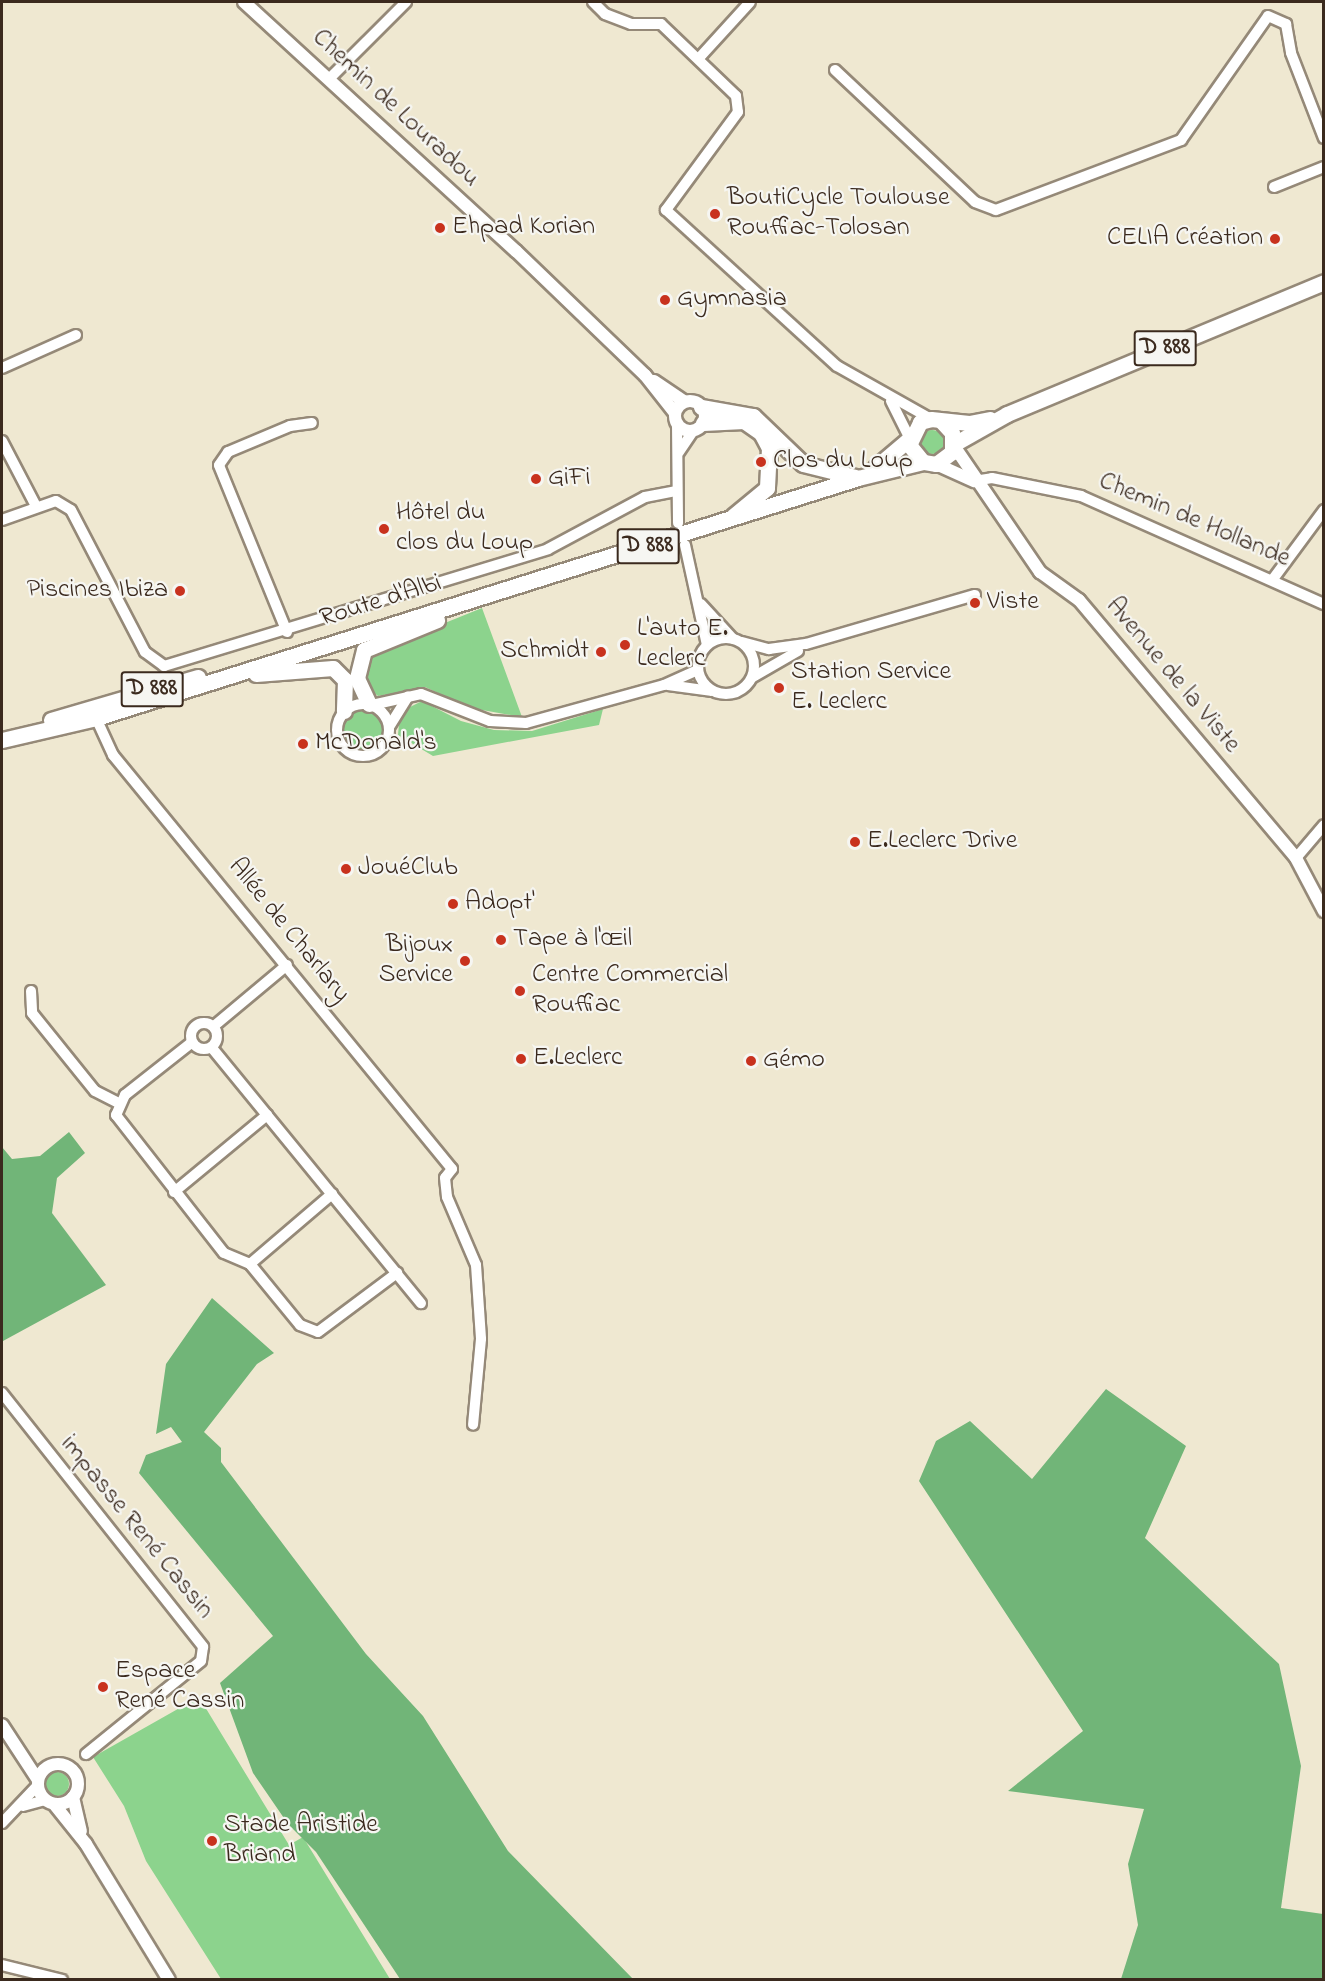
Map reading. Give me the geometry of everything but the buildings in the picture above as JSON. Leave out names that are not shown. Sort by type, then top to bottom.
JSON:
[{"type":"main road","name":"D 888","points":[[954,445],[1007,414],[1323,282]]},
{"type":"main road","points":[[701,407],[753,416],[803,464],[858,478]]},
{"type":"main road","name":"D 888","points":[[936,420],[969,423],[1007,414]]},
{"type":"main road","points":[[936,420],[950,428],[954,445],[930,463],[911,451],[909,438],[920,422],[936,420]]},
{"type":"main road","points":[[698,427],[744,421],[761,433],[769,448],[767,488],[725,523]]},
{"type":"main road","name":"Route d'Albi","points":[[858,478],[909,438]]},
{"type":"main road","name":"Route d'Albi","points":[[7,739],[92,707],[295,653],[725,523],[858,478],[930,463]]},
{"type":"main road","points":[[371,704],[357,669],[372,642],[529,582]]},
{"type":"main road","name":"Route d'Albi","points":[[7,739],[96,718],[295,653]]},
{"type":"main road","points":[[220,679],[326,666],[345,680],[344,711]]},
{"type":"street","name":"Chemin de Louradou","points":[[244,2],[645,375]]},
{"type":"street","points":[[329,79],[406,2]]},
{"type":"street","points":[[592,2],[605,14],[631,24],[661,24],[700,57],[732,90],[738,112],[666,210],[837,366],[889,398],[936,420]]},
{"type":"street","points":[[700,57],[750,2]]},
{"type":"street","points":[[835,70],[975,202],[996,210],[1181,140],[1268,16],[1287,24],[1291,53],[1323,138]]},
{"type":"street","points":[[1274,187],[1323,167]]},
{"type":"street","points":[[2,368],[76,334]]},
{"type":"street","points":[[645,375],[686,402],[701,407],[698,427],[679,452]]},
{"type":"street","points":[[645,375],[676,419],[679,452],[675,491],[678,523]]},
{"type":"street","points":[[889,398],[909,438]]},
{"type":"street","points":[[676,419],[686,402]]},
{"type":"street","points":[[676,419],[698,427]]},
{"type":"street","points":[[288,632],[219,465],[228,452],[290,426],[312,423]]},
{"type":"street","points":[[2,441],[36,506]]},
{"type":"street","name":"Avenue de la Viste","points":[[954,445],[974,481],[1040,572],[1079,600],[1296,858],[1323,911]]},
{"type":"street","name":"Avenue de la Viste","points":[[930,463],[974,481]]},
{"type":"street","name":"Chemin de Hollande","points":[[974,481],[992,477],[1081,496],[1273,579],[1323,604]]},
{"type":"street","points":[[2,520],[36,506],[56,501],[71,510],[106,582],[156,663],[175,665],[288,632],[548,549],[645,497],[675,491]]},
{"type":"street","points":[[1273,579],[1323,510]]},
{"type":"street","points":[[408,698],[389,727],[381,748],[353,754],[336,734],[344,711],[371,704],[408,698],[430,696],[471,716],[525,723],[664,685],[697,670],[707,645],[700,603],[685,545]]},
{"type":"street","points":[[664,685],[737,693],[777,659],[829,639],[975,595]]},
{"type":"street","points":[[700,603],[753,658],[752,678]]},
{"type":"street","points":[[707,645],[737,640],[778,649],[829,639]]},
{"type":"street","points":[[697,670],[713,692]]},
{"type":"street","points":[[371,704],[389,727]]},
{"type":"street","name":"Allée de Charlary","points":[[96,718],[113,755],[452,1169],[446,1178],[447,1197],[476,1265],[481,1339],[473,1425]]},
{"type":"street","points":[[1296,858],[1323,825]]},
{"type":"street","points":[[287,965],[214,1026],[193,1027],[191,1043],[119,1103],[118,1122],[224,1253],[250,1264],[300,1325],[318,1332],[397,1273]]},
{"type":"street","points":[[30,991],[32,1013],[95,1091],[119,1103]]},
{"type":"street","points":[[212,1048],[218,1034],[214,1026]]},
{"type":"street","points":[[191,1043],[212,1048],[421,1303]]},
{"type":"street","points":[[174,1192],[267,1115]]},
{"type":"street","points":[[250,1264],[332,1194]]},
{"type":"street","name":"impasse René Cassin","points":[[2,1393],[203,1647],[201,1661],[86,1754]]},
{"type":"street","points":[[2,1725],[26,1755],[50,1802],[86,1844],[169,1980]]},
{"type":"street","points":[[26,1755],[75,1772],[78,1786],[73,1797],[86,1844]]},
{"type":"street","points":[[2,1823],[22,1806],[53,1764]]},
{"type":"street","points":[[22,1806],[73,1797]]},
{"type":"street","points":[[2,1965],[62,1980]]},
{"type":"green space","points":[[932,430],[941,433],[944,442],[941,451],[932,454],[923,451],[920,442],[923,433]]},
{"type":"green space","points":[[482,608],[522,717],[471,708],[425,687],[378,696],[366,686],[363,665],[368,654]]},
{"type":"green space","points":[[422,701],[461,721],[494,730],[532,731],[603,709],[599,725],[433,756],[398,735],[400,712]]},
{"type":"green space","points":[[363,709],[371,710],[377,715],[382,721],[382,737],[377,743],[371,748],[363,749],[355,748],[349,743],[344,737],[343,729],[344,721],[349,715],[355,710]]},
{"type":"green space","points":[[69,1132],[85,1153],[57,1178],[52,1213],[106,1285],[3,1341],[2,1147],[12,1159],[40,1156]]},
{"type":"green space","points":[[212,1298],[274,1353],[257,1364],[204,1432],[221,1448],[221,1462],[366,1654],[423,1716],[508,1851],[633,1979],[400,1979],[316,1852],[288,1824],[253,1773],[220,1683],[273,1636],[139,1473],[146,1455],[182,1442],[171,1427],[156,1434],[166,1364]]},
{"type":"green space","points":[[1106,1389],[1186,1446],[1145,1538],[1279,1664],[1301,1766],[1281,1908],[1323,1914],[1323,1979],[1121,1979],[1138,1925],[1128,1864],[1144,1809],[1008,1791],[1083,1731],[919,1481],[936,1441],[970,1421],[1032,1479]]},
{"type":"green space","name":"Stade Aristide Briand","points":[[199,1697],[289,1845],[303,1837],[390,1979],[221,1979],[146,1861],[124,1806],[93,1757]]},
{"type":"green space","points":[[57,1772],[65,1776],[69,1784],[65,1792],[57,1796],[49,1792],[45,1784],[49,1776]]},
{"type":"place","name":"BoutiCycle Toulouse Rouffiac-Tolosan","points":[[715,214]]},
{"type":"place","name":"Ehpad Korian","points":[[440,228]]},
{"type":"place","name":"CELIA Création","points":[[1275,239]]},
{"type":"place","name":"Gymnasia","points":[[665,300]]},
{"type":"place","name":"Clos du Loup","points":[[761,462]]},
{"type":"place","name":"GiFi","points":[[536,479]]},
{"type":"place","name":"Hôtel du clos du Loup","points":[[384,529]]},
{"type":"place","name":"Piscines Ibiza","points":[[180,591]]},
{"type":"place","name":"Viste","points":[[975,603]]},
{"type":"place","name":"L'auto E. Leclerc","points":[[625,645]]},
{"type":"place","name":"Schmidt","points":[[601,652]]},
{"type":"place","name":"Station Service E. Leclerc","points":[[779,688]]},
{"type":"place","name":"McDonald's","points":[[303,744]]},
{"type":"place","name":"E.Leclerc Drive","points":[[855,842]]},
{"type":"place","name":"JouéClub","points":[[346,869]]},
{"type":"place","name":"Adopt'","points":[[453,904]]},
{"type":"place","name":"Tape à l'Œil","points":[[501,940]]},
{"type":"place","name":"Bijoux Service","points":[[465,961]]},
{"type":"place","name":"Centre Commercial Rouffiac","points":[[520,991]]},
{"type":"place","name":"E.Leclerc","points":[[521,1059]]},
{"type":"place","name":"Gémo","points":[[751,1061]]},
{"type":"place","name":"Espace René Cassin","points":[[103,1687]]},
{"type":"place","name":"Stade Aristide Briand","points":[[212,1841]]}]
